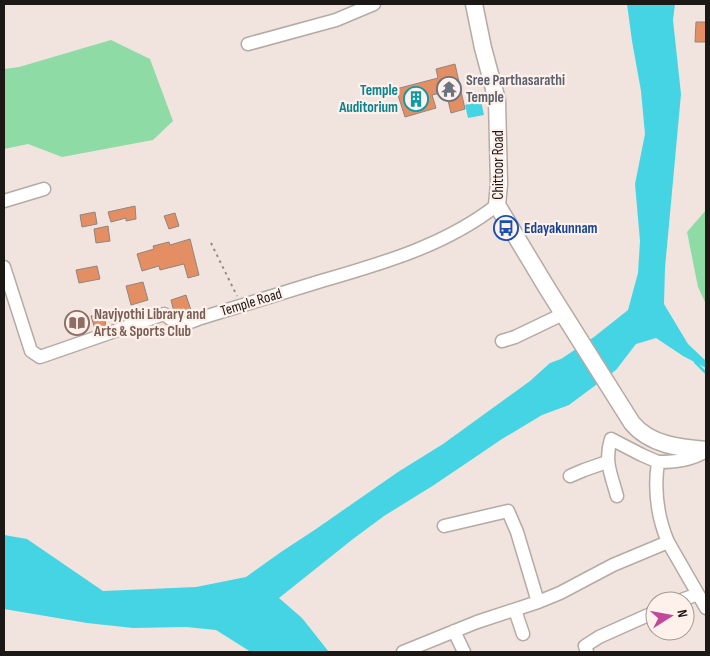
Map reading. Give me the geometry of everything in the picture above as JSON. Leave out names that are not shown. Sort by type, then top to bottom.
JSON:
[{"type":"main road","name":"Chittoor Road","points":[[474,4],[497,100],[497,206],[637,430],[658,442],[706,451]]},
{"type":"street","points":[[248,44],[336,20],[374,4]]},
{"type":"street","points":[[4,200],[44,189]]},
{"type":"street","name":"Temple Road","points":[[4,266],[31,351],[40,357],[164,314],[180,326],[241,305],[374,265],[453,234],[497,206]]},
{"type":"street","points":[[502,341],[515,337],[563,314]]},
{"type":"street","points":[[617,496],[607,462],[611,439],[658,462],[685,460],[706,451]]},
{"type":"street","points":[[570,476],[607,462]]},
{"type":"street","points":[[658,462],[656,481],[660,523],[668,542],[706,608]]},
{"type":"street","points":[[444,526],[508,511],[517,532],[538,602]]},
{"type":"street","points":[[403,652],[477,622],[560,593],[613,565],[668,542]]},
{"type":"street","points":[[515,610],[523,634]]},
{"type":"street","points":[[587,652],[584,646],[599,637],[645,616]]},
{"type":"street","points":[[454,631],[464,652]]},
{"type":"path","points":[[211,243],[241,305]]},
{"type":"green space","points":[[111,40],[150,59],[173,121],[153,140],[62,157],[28,144],[4,149],[4,69],[19,67]]},
{"type":"green space","points":[[706,210],[706,304],[698,287],[687,232]]},
{"type":"water","points":[[627,4],[675,4],[673,20],[681,94],[665,268],[664,304],[688,344],[706,361],[706,368],[683,356],[656,338],[636,344],[616,370],[569,405],[542,415],[502,439],[384,516],[353,539],[279,598],[302,618],[329,652],[251,652],[216,630],[186,627],[133,628],[87,623],[4,609],[4,535],[27,539],[103,591],[196,587],[246,577],[398,472],[443,444],[530,381],[550,363],[561,359],[594,337],[628,310],[638,273],[640,241],[635,184],[645,134],[641,91]]},
{"type":"water","points":[[481,101],[484,115],[468,118],[465,105]]},
{"type":"building","points":[[696,22],[706,22],[706,42],[695,42]]},
{"type":"building","points":[[455,64],[465,109],[451,113],[446,92],[432,95],[436,108],[405,117],[396,89],[438,78],[436,69]]},
{"type":"building","points":[[135,206],[136,219],[126,221],[126,218],[111,222],[108,212]]},
{"type":"building","points":[[95,212],[97,224],[82,227],[80,215]]},
{"type":"building","points":[[175,213],[179,226],[169,229],[164,216]]},
{"type":"building","points":[[108,226],[110,241],[96,243],[94,229]]},
{"type":"building","points":[[190,239],[199,275],[188,278],[184,264],[160,270],[159,266],[142,271],[137,254],[154,249],[153,246],[169,242],[170,245]]},
{"type":"building","points":[[97,266],[100,279],[79,283],[76,270]]},
{"type":"building","points":[[143,282],[148,300],[131,305],[126,286]]},
{"type":"building","points":[[186,295],[192,313],[181,317],[174,312],[171,300]]},
{"type":"building","points":[[103,313],[106,325],[95,329],[91,316]]},
{"type":"waterway","points":[[695,362],[706,373]]},
{"type":"place","name":"Sree Parthasarathi Temple","points":[[449,89]]},
{"type":"place","name":"Temple Auditorium","points":[[416,99]]},
{"type":"place","name":"Edayakunnam","points":[[506,228]]},
{"type":"place","name":"Navjyothi Library and Arts & Sports Club","points":[[77,323]]}]
